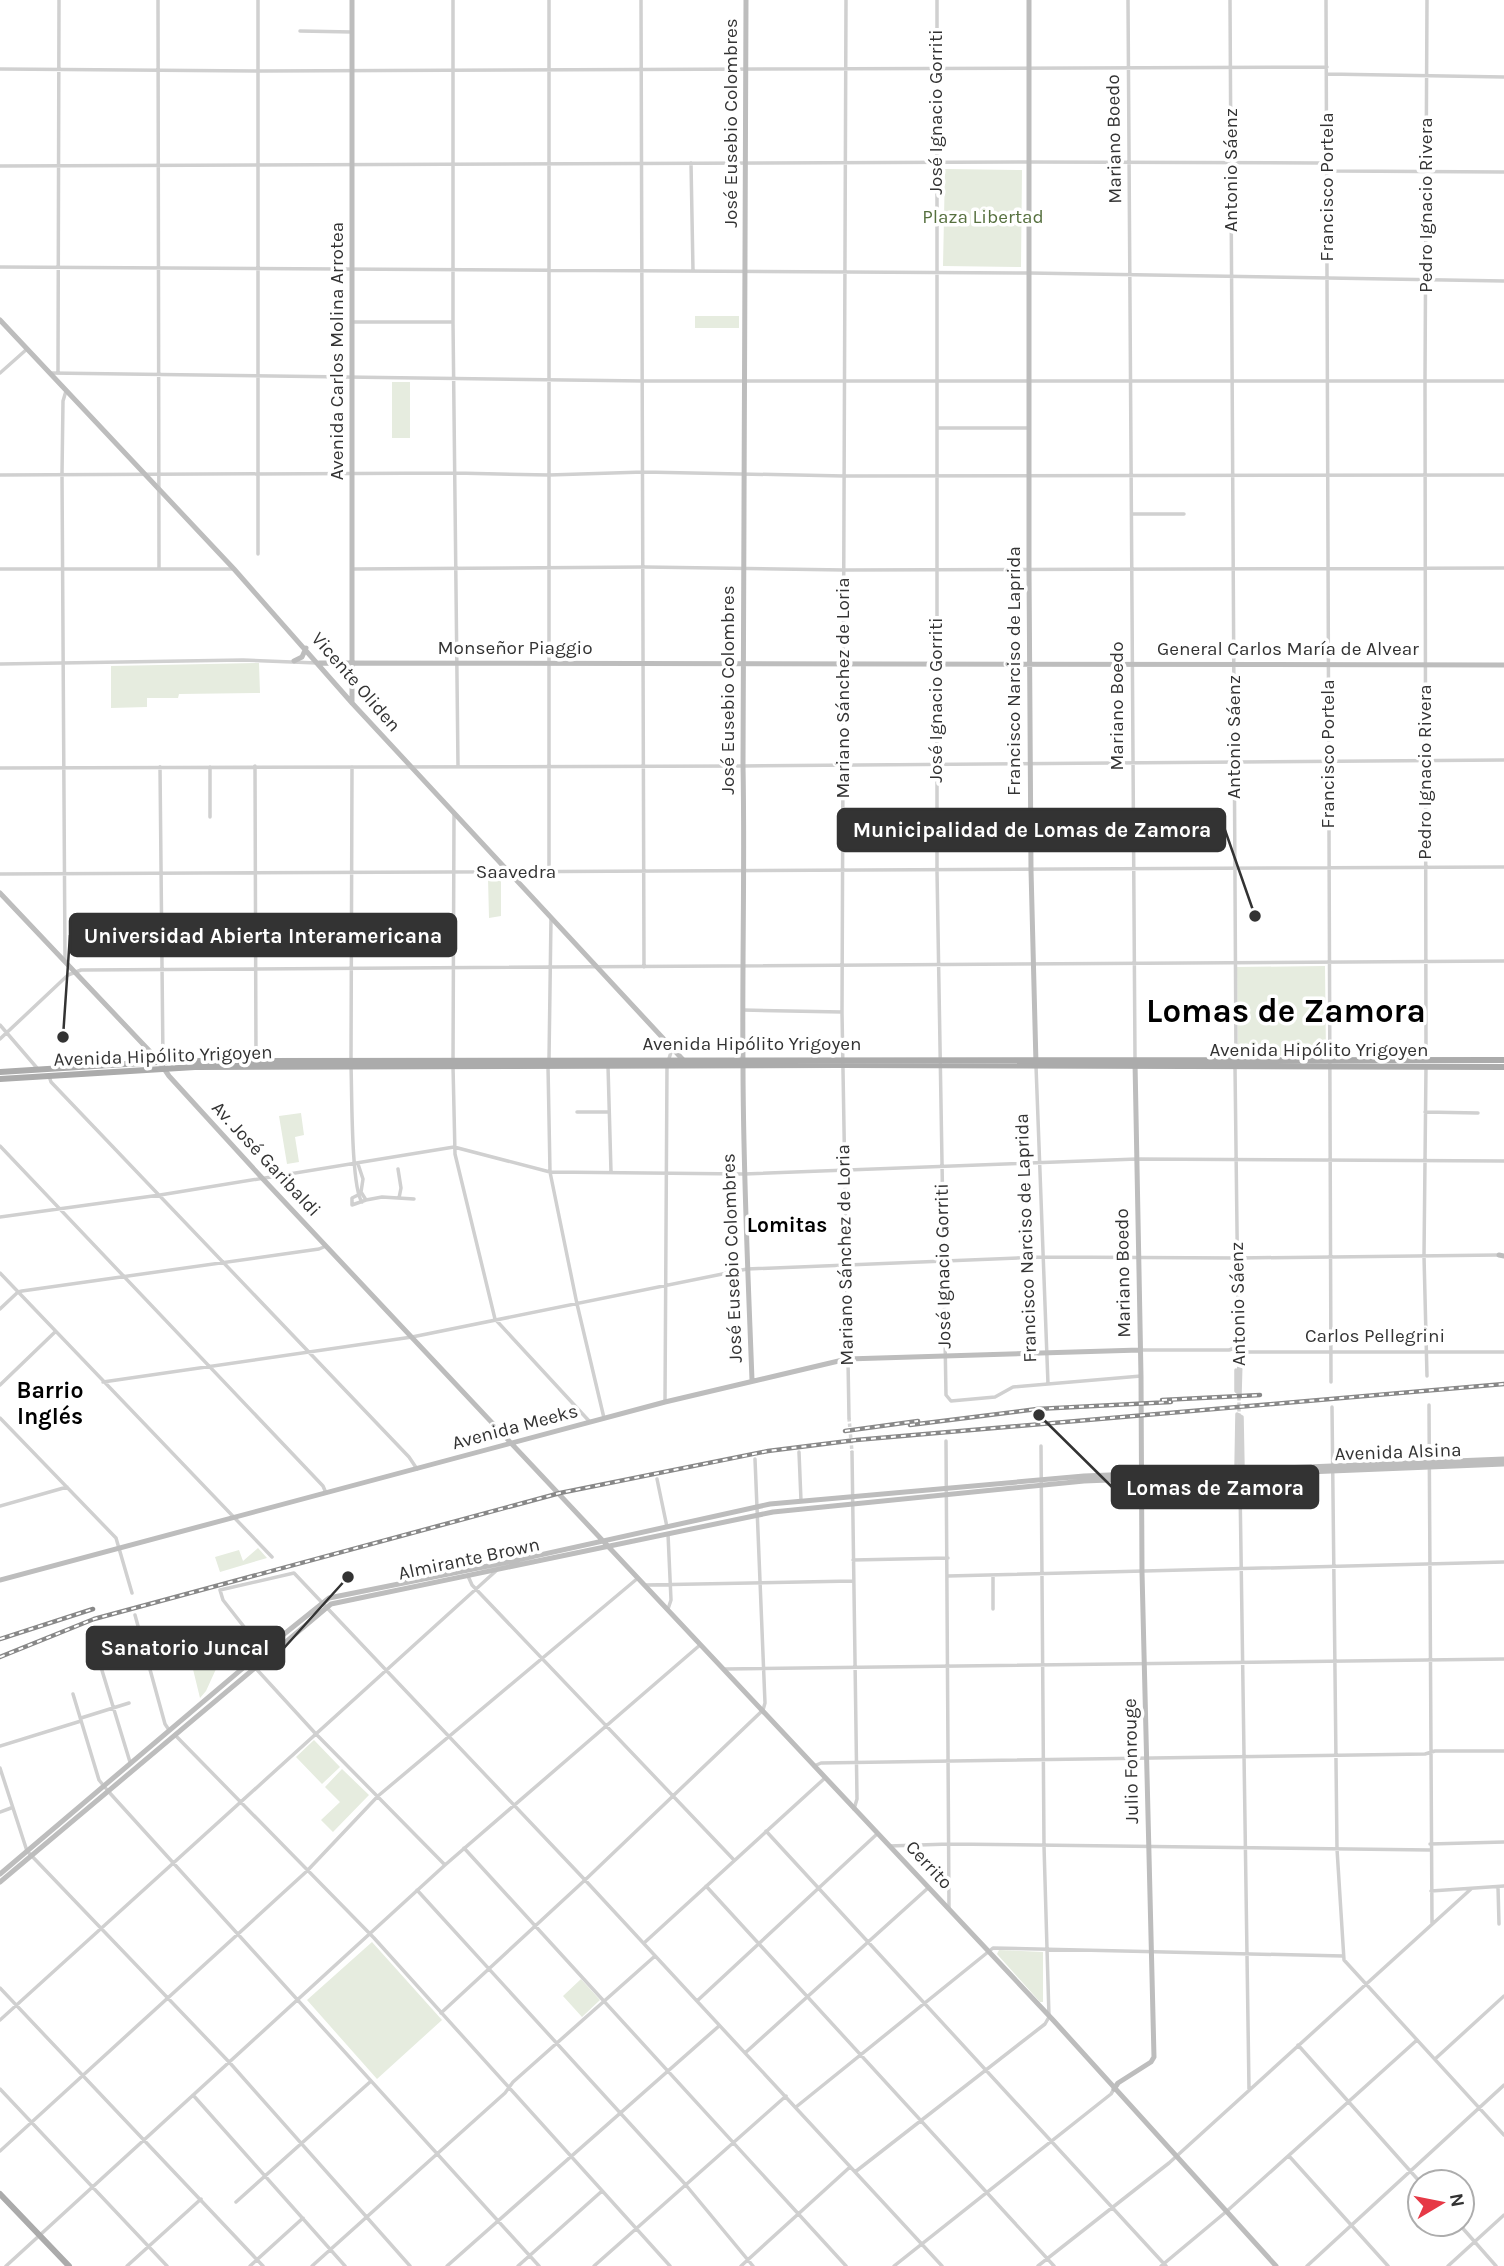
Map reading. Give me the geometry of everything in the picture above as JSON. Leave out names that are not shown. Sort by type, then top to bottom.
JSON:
[{"type":"main road","name":"Avenida Hipólito Yrigoyen","points":[[0,1079],[162,1064],[1426,1063],[1504,1060]]},
{"type":"main road","name":"Avenida Hipólito Yrigoyen","points":[[0,1072],[256,1061],[351,1063]]},
{"type":"main road","name":"Avenida Hipólito Yrigoyen","points":[[548,1063],[608,1066],[667,1062]]},
{"type":"main road","name":"Avenida Hipólito Yrigoyen","points":[[1426,1063],[1504,1068]]},
{"type":"main road","points":[[0,2194],[69,2266]]},
{"type":"street","points":[[58,382],[59,0]]},
{"type":"street","points":[[158,0],[159,568]]},
{"type":"street","points":[[258,0],[258,554]]},
{"type":"street","name":"Avenida Carlos Molina Arrotea","points":[[352,0],[352,703]]},
{"type":"street","points":[[453,0],[457,766]]},
{"type":"street","points":[[549,0],[549,872]]},
{"type":"street","points":[[641,0],[645,967]]},
{"type":"street","name":"José Eusebio Colombres","points":[[746,0],[743,1062],[744,1174],[752,1380]]},
{"type":"street","name":"Mariano Sánchez de Loria","points":[[846,0],[842,1012],[849,1418]]},
{"type":"street","name":"José Ignacio Gorriti","points":[[937,0],[937,871],[947,1399],[995,1398],[1010,1387],[1048,1384]]},
{"type":"street","name":"Francisco Narciso de Laprida","points":[[1029,0],[1031,870],[1048,1384]]},
{"type":"street","name":"Mariano Boedo","points":[[1128,0],[1132,275],[1134,965],[1141,1412]]},
{"type":"street","name":"Antonio Sáenz","points":[[1230,0],[1235,1161],[1239,1390]]},
{"type":"street","name":"Francisco Portela","points":[[1326,0],[1331,1382]]},
{"type":"street","name":"Pedro Ignacio Rivera","points":[[1427,0],[1424,666],[1424,1256],[1427,1376]]},
{"type":"street","points":[[300,31],[352,32]]},
{"type":"street","points":[[0,69],[258,71],[1327,67]]},
{"type":"street","points":[[1327,74],[1504,77]]},
{"type":"street","points":[[0,166],[1231,162],[1320,163],[1336,171],[1504,172]]},
{"type":"street","points":[[691,163],[693,271]]},
{"type":"street","points":[[0,267],[936,272],[1504,281]]},
{"type":"street","name":"Vicente Oliden","points":[[0,320],[234,569],[352,703],[685,1062]]},
{"type":"street","points":[[352,322],[453,322]]},
{"type":"street","points":[[0,373],[27,349]]},
{"type":"street","points":[[50,373],[643,381],[1504,381]]},
{"type":"street","points":[[65,962],[62,474],[63,401],[66,390]]},
{"type":"street","points":[[936,428],[1029,428]]},
{"type":"street","points":[[0,475],[549,475],[645,472],[844,475],[1504,475]]},
{"type":"street","points":[[1132,514],[1184,514]]},
{"type":"street","points":[[353,569],[1504,568]]},
{"type":"street","points":[[0,569],[234,569]]},
{"type":"street","points":[[294,661],[302,657],[306,649]]},
{"type":"street","name":"Monseñor Piaggio","points":[[0,664],[294,661],[352,664],[1030,665]]},
{"type":"street","name":"General Carlos María de Alvear","points":[[1030,665],[1504,665]]},
{"type":"street","points":[[0,768],[1504,760]]},
{"type":"street","points":[[210,766],[210,817]]},
{"type":"street","points":[[255,766],[256,1061]]},
{"type":"street","points":[[160,767],[162,1064]]},
{"type":"street","points":[[352,767],[351,1063],[358,1195],[364,1201]]},
{"type":"street","points":[[454,813],[454,1147],[495,1319],[592,1424]]},
{"type":"street","name":"Saavedra","points":[[0,874],[1504,867]]},
{"type":"street","name":"Av. José Garibaldi","points":[[0,893],[162,1064],[263,1179],[555,1488]]},
{"type":"street","points":[[551,917],[548,1063],[550,1172],[577,1304],[605,1420]]},
{"type":"street","points":[[0,1039],[73,971],[1504,961]]},
{"type":"street","points":[[743,1010],[842,1012]]},
{"type":"street","points":[[0,1025],[38,1070]]},
{"type":"street","points":[[665,1402],[667,1062],[672,1049]]},
{"type":"street","points":[[608,1066],[611,1173]]},
{"type":"street","points":[[49,1076],[51,1082],[409,1457],[417,1469]]},
{"type":"street","points":[[577,1112],[609,1112]]},
{"type":"street","points":[[1426,1112],[1478,1113]]},
{"type":"street","points":[[0,1146],[323,1486],[326,1493]]},
{"type":"street","points":[[0,1217],[160,1195],[454,1147],[550,1172],[611,1173],[744,1174],[1137,1159],[1504,1161]]},
{"type":"street","points":[[356,1163],[363,1178],[361,1192],[364,1201]]},
{"type":"street","points":[[398,1170],[401,1188],[399,1198]]},
{"type":"street","points":[[358,1195],[352,1198],[351,1203],[354,1205],[364,1201],[414,1199]]},
{"type":"street","points":[[0,1310],[18,1292],[326,1246]]},
{"type":"street","points":[[103,1382],[412,1337],[747,1269],[1042,1257],[1502,1256]]},
{"type":"street","points":[[0,1273],[272,1557]]},
{"type":"street","points":[[0,1385],[55,1332]]},
{"type":"street","points":[[1046,1353],[1230,1350],[1236,1349],[1238,1345],[1245,1352]]},
{"type":"street","name":"Antonio Sáenz","points":[[1230,1350],[1236,1357],[1238,1394],[1242,1391],[1241,1359],[1245,1352]]},
{"type":"street","name":"Carlos Pellegrini","points":[[1245,1352],[1504,1352]]},
{"type":"street","name":"Avenida Meeks","points":[[0,1580],[592,1424],[665,1402],[847,1359],[1046,1353]]},
{"type":"street","points":[[1048,1384],[1141,1376]]},
{"type":"street","points":[[1429,1405],[1432,1924]]},
{"type":"street","points":[[1332,1406],[1335,1756],[1343,1956],[1346,1963],[1504,2135]]},
{"type":"street","name":"Julio Fonrouge","points":[[1114,2089],[1118,2083],[1153,2060],[1145,1759],[1141,1412]]},
{"type":"street","points":[[1239,1470],[1242,1417],[1237,1414],[1249,2089]]},
{"type":"street","points":[[0,1418],[116,1538],[132,1593]]},
{"type":"street","points":[[1239,1419],[1239,1470]]},
{"type":"street","points":[[946,1441],[949,1909]]},
{"type":"street","points":[[855,2172],[1045,2024],[1049,2017],[1044,1846],[1041,1446]]},
{"type":"street","points":[[799,1452],[801,1502]]},
{"type":"street","points":[[852,1452],[857,1799],[854,1809]]},
{"type":"street","points":[[441,2013],[763,1710],[765,1703],[755,1459]]},
{"type":"street","name":"Avenida Alsina","points":[[1042,1482],[1239,1470],[1504,1459]]},
{"type":"street","name":"Avenida Alsina","points":[[1430,1464],[1504,1464]]},
{"type":"street","points":[[657,1479],[668,1533],[668,1609]]},
{"type":"street","name":"Almirante Brown","points":[[252,1665],[263,1651],[324,1605],[666,1525],[757,1506],[1042,1482]]},
{"type":"street","points":[[0,1506],[67,1487]]},
{"type":"street","name":"Cerrito","points":[[555,1488],[929,1887],[1276,2266]]},
{"type":"street","name":"Almirante Brown","points":[[468,1573],[496,1570],[757,1514],[852,1500]]},
{"type":"street","points":[[853,1560],[948,1558]]},
{"type":"street","points":[[948,1576],[1504,1562]]},
{"type":"street","points":[[0,2020],[496,1570]]},
{"type":"street","points":[[263,1651],[223,1600],[220,1592],[222,1589],[291,1572],[296,1574],[585,1880],[942,2266]]},
{"type":"street","points":[[468,1573],[470,1581],[477,1589],[734,1860]]},
{"type":"street","points":[[993,1576],[993,1609]]},
{"type":"street","points":[[0,2151],[307,1871],[378,1796],[638,1578]]},
{"type":"street","points":[[645,1585],[853,1581]]},
{"type":"street","name":"Almirante Brown","points":[[0,1882],[106,1788],[324,1605]]},
{"type":"street","points":[[135,1615],[165,1724],[370,1934],[670,2266]]},
{"type":"street","points":[[93,1641],[131,1763]]},
{"type":"street","points":[[6,2266],[513,1804],[701,1644]]},
{"type":"street","points":[[725,1669],[1504,1658]]},
{"type":"street","points":[[252,1665],[445,1865]]},
{"type":"street","points":[[73,1694],[99,1780],[539,2266]]},
{"type":"street","points":[[0,1746],[129,1703]]},
{"type":"street","name":"Almirante Brown","points":[[106,1788],[131,1763],[172,1732]]},
{"type":"street","points":[[814,1766],[821,1763],[856,1762],[1335,1756],[1504,1751]]},
{"type":"street","points":[[0,1768],[30,1853],[230,2063],[410,2266]]},
{"type":"street","points":[[643,1943],[825,1778]]},
{"type":"street","points":[[0,1812],[12,1808]]},
{"type":"street","points":[[766,1831],[1163,2265],[1417,2040]]},
{"type":"street","points":[[697,2001],[877,1834]]},
{"type":"street","points":[[1430,1844],[1504,1842]]},
{"type":"street","points":[[889,1846],[949,1844],[1430,1850]]},
{"type":"street","points":[[464,1848],[846,2266]]},
{"type":"street","name":"Almirante Brown","points":[[0,1874],[30,1853]]},
{"type":"street","points":[[706,1886],[1054,2266]]},
{"type":"street","points":[[1431,1891],[1504,1886]]},
{"type":"street","points":[[745,2053],[929,1887]]},
{"type":"street","points":[[1497,1887],[1499,1924]]},
{"type":"street","points":[[1038,2266],[1177,2156],[1471,1889]]},
{"type":"street","points":[[417,1890],[622,2113],[753,2266]]},
{"type":"street","points":[[796,2107],[993,1948],[1343,1956]]},
{"type":"street","points":[[312,2266],[655,1956]]},
{"type":"street","points":[[0,1988],[263,2266]]},
{"type":"street","points":[[1434,2059],[1504,1996]]},
{"type":"street","points":[[447,2266],[497,2219],[719,2026]]},
{"type":"street","points":[[1298,2045],[1407,2168]]},
{"type":"street","points":[[236,2202],[371,2082]]},
{"type":"street","points":[[1413,2168],[1504,2085]]},
{"type":"street","points":[[0,2089],[167,2266]]},
{"type":"street","points":[[894,2266],[1114,2089]]},
{"type":"street","points":[[193,2095],[345,2266]]},
{"type":"street","points":[[594,2266],[786,2096]]},
{"type":"street","points":[[1288,2156],[1388,2266]]},
{"type":"street","points":[[741,2266],[850,2167]]},
{"type":"street","points":[[1307,2266],[1406,2175]]},
{"type":"street","points":[[519,2266],[602,2191]]},
{"type":"street","points":[[127,2266],[201,2199]]},
{"type":"street","points":[[1448,2266],[1504,2215]]},
{"type":"street","points":[[250,2266],[303,2218]]},
{"type":"street","points":[[1471,2238],[1496,2266]]},
{"type":"green space","name":"Plaza Libertad","points":[[945,169],[1022,170],[1021,267],[943,266]]},
{"type":"green space","points":[[695,316],[739,316],[739,328],[695,328]]},
{"type":"green space","points":[[392,382],[410,382],[410,438],[392,438]]},
{"type":"green space","points":[[259,663],[260,693],[179,694],[178,698],[147,698],[147,707],[111,708],[111,666]]},
{"type":"green space","points":[[488,878],[501,878],[501,916],[489,918]]},
{"type":"green space","points":[[1325,966],[1326,1055],[1238,1056],[1237,967]]},
{"type":"green space","points":[[301,1113],[304,1135],[295,1137],[299,1162],[287,1164],[279,1116]]},
{"type":"green space","points":[[258,1548],[267,1558],[220,1572],[215,1557],[239,1550],[243,1561]]},
{"type":"green space","points":[[204,1657],[214,1664],[216,1669],[200,1698],[191,1661]]},
{"type":"green space","points":[[314,1740],[340,1767],[322,1784],[296,1757]]},
{"type":"green space","points":[[342,1769],[369,1795],[333,1832],[321,1820],[340,1802],[325,1787]]},
{"type":"green space","points":[[372,1942],[442,2020],[377,2079],[307,2000]]},
{"type":"green space","points":[[999,1950],[1043,1952],[1043,2002],[1040,2002],[997,1954]]},
{"type":"green space","points":[[581,1979],[600,2000],[582,2017],[563,1996]]},
{"type":"tunnel","points":[[1239,1393],[1239,1417]]},
{"type":"tunnel","points":[[849,1418],[852,1452]]},
{"type":"railway","points":[[0,1657],[94,1619],[560,1493],[768,1451],[856,1440],[1504,1384]]},
{"type":"railway","points":[[1162,1400],[1260,1395]]},
{"type":"railway","points":[[910,1425],[1037,1409],[1171,1402]]},
{"type":"railway","points":[[845,1431],[918,1421]]},
{"type":"railway","points":[[0,1639],[93,1609]]},
{"type":"place","name":"Municipalidad de Lomas de Zamora","points":[[1255,916]]},
{"type":"place","name":"Universidad Abierta Interamericana","points":[[63,1037]]},
{"type":"place","name":"Lomas de Zamora","points":[[1039,1415]]},
{"type":"place","name":"Sanatorio Juncal","points":[[348,1577]]},
{"type":"district","name":"Lomas de Zamora","points":[[1286,1011]]},
{"type":"district","name":"Lomitas","points":[[787,1225]]},
{"type":"district","name":"Barrio Inglés","points":[[50,1403]]}]
